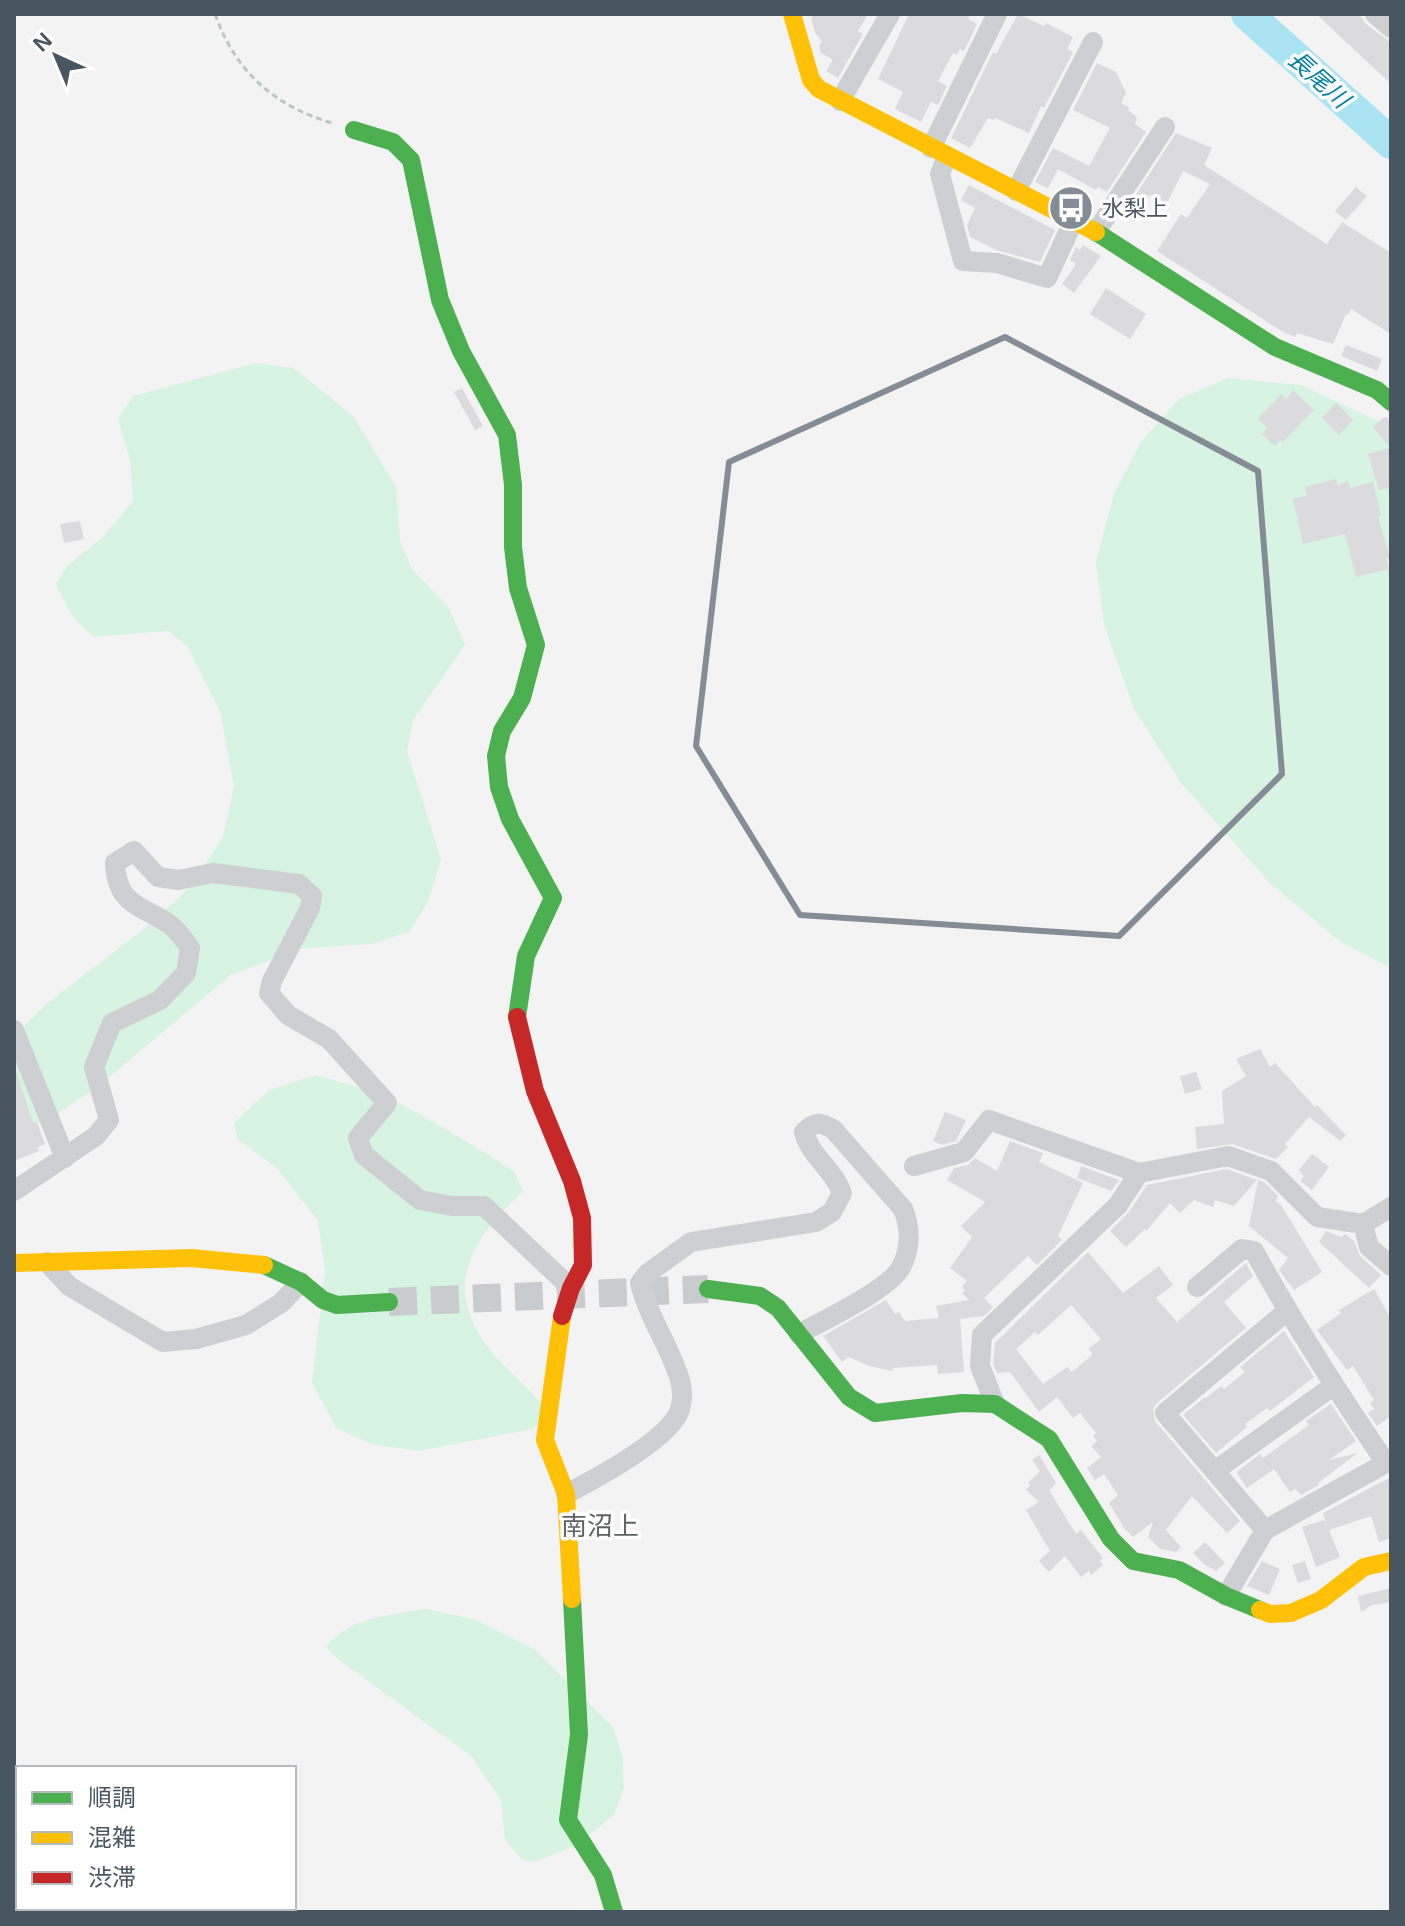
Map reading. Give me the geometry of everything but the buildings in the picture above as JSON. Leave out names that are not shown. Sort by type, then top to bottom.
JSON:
[{"type":"street","points":[[792,14],[811,80],[819,89],[1096,232],[1275,347],[1377,390],[1391,402]]},
{"type":"street","points":[[840,101],[890,14]]},
{"type":"street","points":[[997,14],[939,152],[940,174],[963,261],[997,263],[1047,278],[1074,220]]},
{"type":"street","points":[[1375,14],[1391,28]]},
{"type":"street","points":[[1016,191],[1093,42]]},
{"type":"street","points":[[1096,232],[1165,127]]},
{"type":"street","points":[[354,130],[388,138],[404,148],[411,160],[440,300],[461,351],[507,435],[518,588],[536,645],[522,698],[502,731],[496,756],[499,787],[510,819],[553,898],[526,956],[517,1017],[535,1091],[572,1181],[582,1218],[583,1265],[571,1288],[559,1325],[545,1440],[566,1494],[579,1735],[568,1820],[603,1875],[614,1912]]},
{"type":"street","points":[[14,1191],[96,1136],[109,1120],[94,1067],[112,1023],[160,1000],[186,973],[190,948],[173,926],[128,900],[116,882],[115,863],[134,851],[158,877],[178,880],[213,873],[299,884],[312,896],[310,908],[272,981],[269,993],[288,1015],[329,1039],[387,1103],[358,1138],[364,1155],[420,1200],[452,1206],[484,1206],[571,1288]]},
{"type":"street","points":[[14,1030],[65,1158]]},
{"type":"street","points":[[914,1166],[964,1152],[989,1120],[1139,1173],[1228,1156],[1271,1171],[1317,1217],[1363,1224],[1391,1207]]},
{"type":"street","points":[[566,1494],[617,1467],[677,1416],[683,1396],[680,1378],[644,1301],[640,1283],[648,1273],[691,1242],[816,1222],[832,1212],[842,1193],[838,1181],[807,1142],[804,1132],[812,1124],[822,1122],[833,1129],[903,1209],[909,1224],[908,1246],[899,1271],[873,1292],[799,1334]]},
{"type":"street","points":[[995,1404],[980,1366],[982,1335],[1118,1205],[1139,1173]]},
{"type":"street","points":[[1363,1224],[1369,1247],[1391,1266]]},
{"type":"street","points":[[1197,1287],[1242,1249],[1254,1251],[1333,1386],[1386,1463],[1265,1530],[1226,1596]]},
{"type":"street","points":[[14,1263],[192,1258],[258,1263],[301,1282],[323,1300],[337,1305],[389,1302]]},
{"type":"street","points":[[47,1262],[69,1286],[163,1342],[196,1339],[246,1325],[281,1303],[301,1282]]},
{"type":"street","points":[[708,1289],[760,1296],[778,1308],[849,1397],[875,1413],[962,1403],[995,1404],[1049,1439],[1111,1539],[1133,1561],[1179,1570],[1226,1596],[1270,1614],[1291,1613],[1321,1600],[1364,1567],[1391,1561]]},
{"type":"street","points":[[1265,1530],[1165,1413],[1287,1311]]},
{"type":"street","points":[[1216,1470],[1333,1386]]},
{"type":"path","points":[[215,14],[225,42],[261,86],[283,104],[354,130]]},
{"type":"highlighted area","points":[[1005,337],[1258,471],[1282,774],[1119,936],[800,915],[696,746],[729,462]]},
{"type":"green space","points":[[256,363],[294,368],[354,417],[396,487],[400,541],[412,569],[449,608],[465,645],[413,720],[407,751],[441,859],[428,902],[409,932],[371,944],[300,949],[231,975],[95,1089],[46,1121],[14,1126],[14,1042],[18,1032],[45,1005],[154,921],[190,887],[223,837],[234,786],[220,711],[187,646],[168,631],[93,637],[73,617],[56,585],[66,567],[103,537],[133,501],[130,460],[118,419],[133,396]]},
{"type":"green space","points":[[1228,378],[1301,385],[1378,421],[1391,433],[1391,968],[1339,941],[1269,882],[1181,783],[1134,709],[1104,625],[1096,562],[1114,494],[1140,443],[1179,399]]},
{"type":"green space","points":[[316,1075],[382,1094],[514,1171],[523,1191],[477,1246],[468,1265],[465,1285],[467,1306],[476,1328],[491,1351],[551,1415],[532,1429],[419,1451],[371,1444],[336,1428],[312,1383],[325,1271],[318,1221],[277,1168],[238,1140],[234,1123],[269,1090]]},
{"type":"green space","points":[[425,1609],[474,1619],[534,1649],[613,1727],[622,1755],[624,1788],[614,1815],[576,1845],[538,1861],[523,1861],[505,1840],[501,1800],[471,1756],[339,1660],[326,1647],[346,1630],[371,1619]]},
{"type":"waterway","name":"長尾川","points":[[1247,14],[1391,143]]},
{"type":"tunnel","points":[[389,1302],[708,1289]]},
{"type":"traffic: fast","points":[[354,130],[393,142],[411,160],[440,300],[461,351],[507,435],[518,588],[536,645],[522,698],[502,731],[496,756],[499,787],[510,819],[553,898],[526,956],[517,1017]]},
{"type":"traffic: fast","points":[[1096,232],[1275,347],[1377,390],[1391,402]]},
{"type":"traffic: fast","points":[[264,1265],[301,1282],[323,1300],[337,1305],[389,1302]]},
{"type":"traffic: fast","points":[[708,1289],[760,1296],[778,1308],[849,1397],[875,1413],[962,1403],[995,1404],[1049,1439],[1111,1539],[1133,1561],[1179,1570],[1226,1596],[1260,1610]]},
{"type":"traffic: fast","points":[[572,1599],[579,1735],[568,1820],[603,1875],[614,1912]]},
{"type":"traffic: slow","points":[[792,14],[811,80],[819,89],[1096,232]]},
{"type":"traffic: slow","points":[[14,1263],[192,1258],[264,1265]]},
{"type":"traffic: slow","points":[[562,1316],[545,1440],[566,1494],[572,1599]]},
{"type":"traffic: slow","points":[[1260,1610],[1270,1614],[1291,1613],[1321,1600],[1364,1567],[1391,1561]]},
{"type":"traffic: jam","points":[[517,1017],[535,1091],[572,1181],[582,1218],[583,1265],[562,1316]]},
{"type":"place","name":"水梨上","points":[[1071,208]]},
{"type":"district","name":"南沼上","points":[[600,1526]]}]
